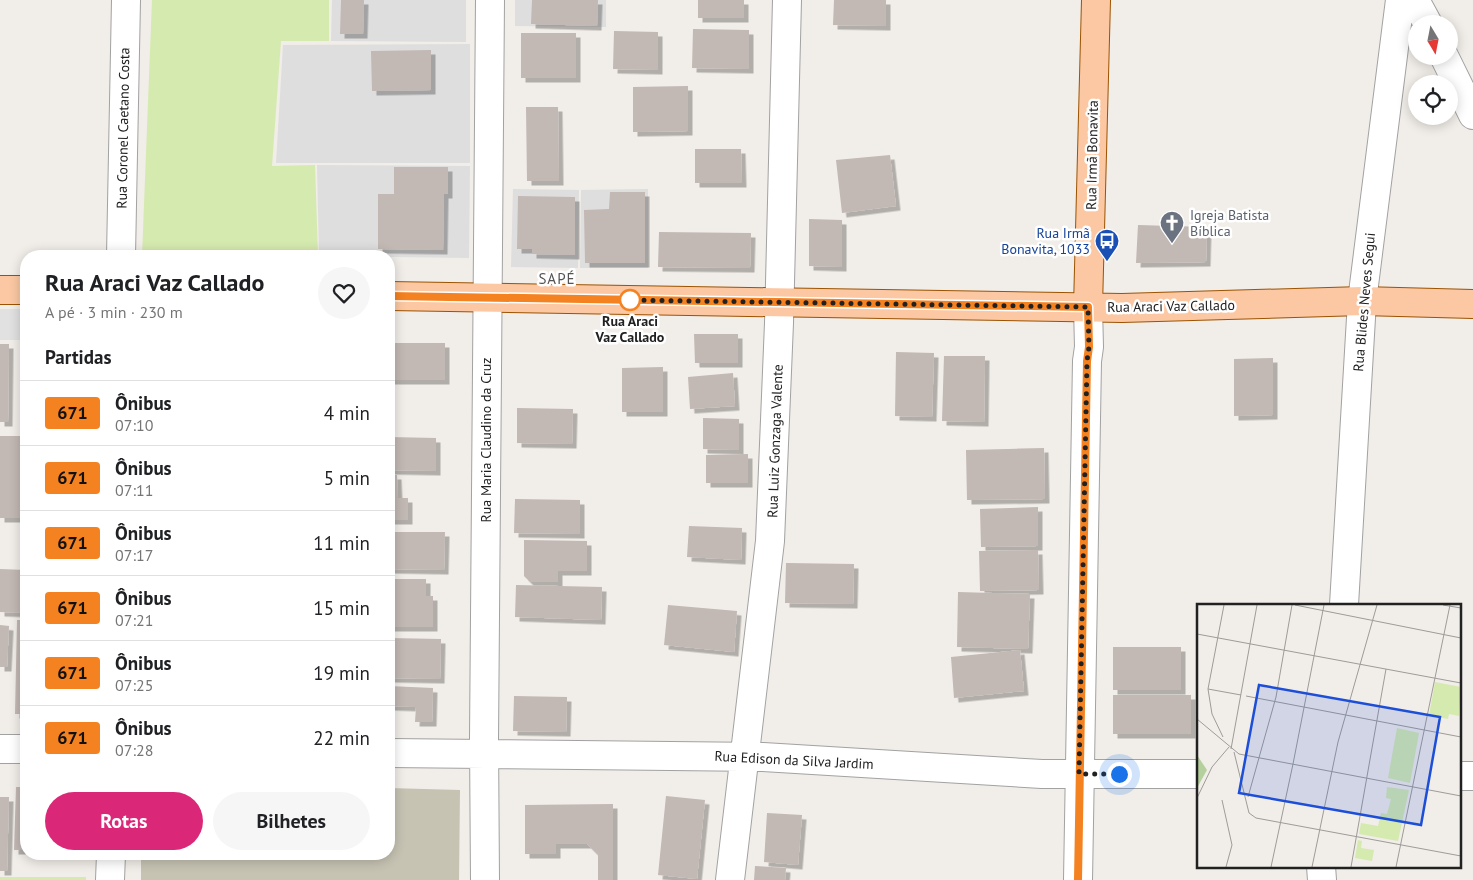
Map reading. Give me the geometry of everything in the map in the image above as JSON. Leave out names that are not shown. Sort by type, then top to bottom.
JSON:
[{"type":"main road","name":"Rua Irmã Bonavita","points":[[1088,307],[1096,0]]},
{"type":"main road","points":[[0,290],[20,290]]},
{"type":"main road","name":"Rua Araci Vaz Callado","points":[[395,296],[1122,308],[1362,301],[1473,304]]},
{"type":"street","name":"Rua Coronel Caetano Costa","points":[[121,250],[126,0]]},
{"type":"street","name":"Rua Maria Claudino da Cruz","points":[[485,880],[484,754],[490,0]]},
{"type":"street","name":"Rua Luiz Gonzaga Valente","points":[[730,880],[770,541],[780,302],[787,0]]},
{"type":"street","name":"Rua Blides Neves Segui","points":[[1344,604],[1362,301],[1400,0]]},
{"type":"street","points":[[1415,0],[1423,15]]},
{"type":"street","points":[[1448,65],[1473,115]]},
{"type":"street","name":"Rua Irmã Bonavita","points":[[1078,880],[1087,361],[1089,347],[1088,307]]},
{"type":"street","points":[[0,749],[20,750]]},
{"type":"street","name":"Rua Edison da Silva Jardim","points":[[395,753],[746,756],[1042,774],[1197,774]]},
{"type":"street","points":[[1460,776],[1473,776]]},
{"type":"street","points":[[110,880],[111,860]]},
{"type":"shaded area","points":[[332,0],[466,0],[466,42],[331,41]]},
{"type":"shaded area","points":[[515,0],[606,0],[606,27],[515,26]]},
{"type":"shaded area","points":[[470,44],[470,163],[276,163],[283,45]]},
{"type":"shaded area","points":[[317,165],[470,166],[469,258],[395,257],[395,250],[319,250]]},
{"type":"shaded area","points":[[513,189],[579,190],[578,268],[511,267]]},
{"type":"shaded area","points":[[648,189],[648,268],[580,268],[581,190]]},
{"type":"shaded area","points":[[0,309],[20,309],[20,340],[0,340]]},
{"type":"shaded area","points":[[395,788],[460,790],[459,880],[141,880],[141,860],[395,860]]},
{"type":"green space","points":[[152,0],[329,0],[329,41],[281,41],[272,166],[315,165],[318,250],[142,250]]},
{"type":"green space","points":[[0,877],[86,877],[86,880],[0,880]]},
{"type":"building","points":[[341,0],[364,0],[363,34],[340,34]]},
{"type":"building","points":[[532,0],[598,0],[597,26],[531,24]]},
{"type":"building","points":[[698,0],[744,0],[744,18],[698,18]]},
{"type":"building","points":[[834,0],[886,0],[886,26],[833,25]]},
{"type":"building","points":[[693,29],[749,30],[749,69],[692,68]]},
{"type":"building","points":[[614,31],[658,32],[658,70],[613,69]]},
{"type":"building","points":[[521,33],[576,33],[576,78],[521,78]]},
{"type":"building","points":[[431,50],[431,90],[372,91],[371,51]]},
{"type":"building","points":[[688,86],[688,131],[633,132],[633,87]]},
{"type":"building","points":[[526,107],[558,107],[559,181],[527,181]]},
{"type":"building","points":[[695,149],[741,149],[742,183],[695,183]]},
{"type":"building","points":[[890,155],[896,206],[842,213],[836,160]]},
{"type":"building","points":[[394,167],[448,167],[448,194],[444,194],[443,250],[378,249],[378,194],[394,194]]},
{"type":"building","points":[[610,192],[645,192],[645,263],[585,263],[584,210],[609,209]]},
{"type":"building","points":[[518,196],[575,197],[575,255],[532,254],[532,249],[517,249]]},
{"type":"building","points":[[809,219],[842,220],[842,267],[809,266]]},
{"type":"building","name":"Igreja Batista Bíblica","points":[[1138,225],[1207,227],[1206,262],[1136,263]]},
{"type":"building","points":[[659,232],[751,233],[750,268],[658,267]]},
{"type":"building","points":[[694,334],[738,334],[738,363],[695,363]]},
{"type":"building","points":[[395,343],[445,343],[445,380],[395,380]]},
{"type":"building","points":[[0,344],[9,344],[8,422],[0,422]]},
{"type":"building","points":[[896,352],[934,353],[932,417],[895,416]]},
{"type":"building","points":[[944,356],[985,356],[984,422],[942,421]]},
{"type":"building","points":[[1273,358],[1273,415],[1234,416],[1234,359]]},
{"type":"building","points":[[663,367],[663,412],[622,412],[622,368]]},
{"type":"building","points":[[733,373],[735,406],[690,409],[688,377]]},
{"type":"building","points":[[517,408],[573,409],[572,444],[517,443]]},
{"type":"building","points":[[703,418],[739,419],[739,450],[703,449]]},
{"type":"building","points":[[0,436],[20,436],[20,518],[0,518]]},
{"type":"building","points":[[395,437],[436,438],[436,471],[395,470]]},
{"type":"building","points":[[1044,448],[1045,499],[967,500],[966,450]]},
{"type":"building","points":[[748,454],[748,483],[706,483],[706,455]]},
{"type":"building","points":[[395,475],[397,475],[398,498],[408,498],[408,520],[395,520]]},
{"type":"building","points":[[515,499],[580,500],[580,534],[514,533]]},
{"type":"building","points":[[1038,507],[1038,546],[981,547],[980,509]]},
{"type":"building","points":[[689,526],[742,528],[741,560],[687,557]]},
{"type":"building","points":[[395,532],[445,532],[444,570],[395,569]]},
{"type":"building","points":[[524,540],[587,541],[587,571],[558,571],[558,582],[530,582],[524,576]]},
{"type":"building","points":[[1038,550],[1039,590],[980,591],[979,551]]},
{"type":"building","points":[[786,563],[854,564],[853,604],[785,603]]},
{"type":"building","points":[[0,569],[20,570],[20,613],[0,612]]},
{"type":"building","points":[[395,579],[426,579],[426,596],[433,596],[433,627],[395,627]]},
{"type":"building","points":[[516,585],[602,587],[601,620],[515,617]]},
{"type":"building","points":[[958,592],[1030,594],[1028,649],[957,647]]},
{"type":"building","points":[[668,605],[737,611],[734,652],[664,645]]},
{"type":"building","points":[[17,620],[20,620],[20,714],[15,714]]},
{"type":"building","points":[[0,625],[9,626],[7,667],[0,667]]},
{"type":"building","points":[[395,638],[441,639],[440,679],[395,678]]},
{"type":"building","points":[[1113,647],[1181,647],[1181,690],[1113,690]]},
{"type":"building","points":[[1020,650],[1024,691],[954,698],[951,657]]},
{"type":"building","points":[[395,686],[433,688],[432,722],[415,722],[416,707],[395,706]]},
{"type":"building","points":[[1113,695],[1191,695],[1191,734],[1113,734]]},
{"type":"building","points":[[514,696],[567,697],[566,732],[513,731]]},
{"type":"building","points":[[16,787],[20,787],[20,850],[14,850]]},
{"type":"building","points":[[666,796],[705,800],[697,879],[658,875]]},
{"type":"building","points":[[0,797],[9,797],[7,871],[0,871]]},
{"type":"building","points":[[613,804],[613,880],[598,880],[598,855],[587,844],[556,844],[556,854],[525,854],[525,805]]},
{"type":"building","points":[[767,813],[802,815],[798,865],[764,862]]},
{"type":"building","points":[[755,866],[786,868],[785,880],[754,880]]},
{"type":"bus line","name":"671","points":[[395,296],[1088,307],[1089,347],[1087,361],[1078,880]]},
{"type":"place","name":"Igreja Batista Bíblica","points":[[1172,244]]},
{"type":"place","name":"Rua Irmã Bonavita, 1033","points":[[1107,262]]},
{"type":"place","name":"Rua Araci Vaz Callado","points":[[630,300]]},
{"type":"district","name":"SAPÉ","points":[[557,279]]},
{"type":"route","points":[[630,300],[628,300],[1088,307],[1089,347],[1087,361],[1079,774],[1119,774]]}]
